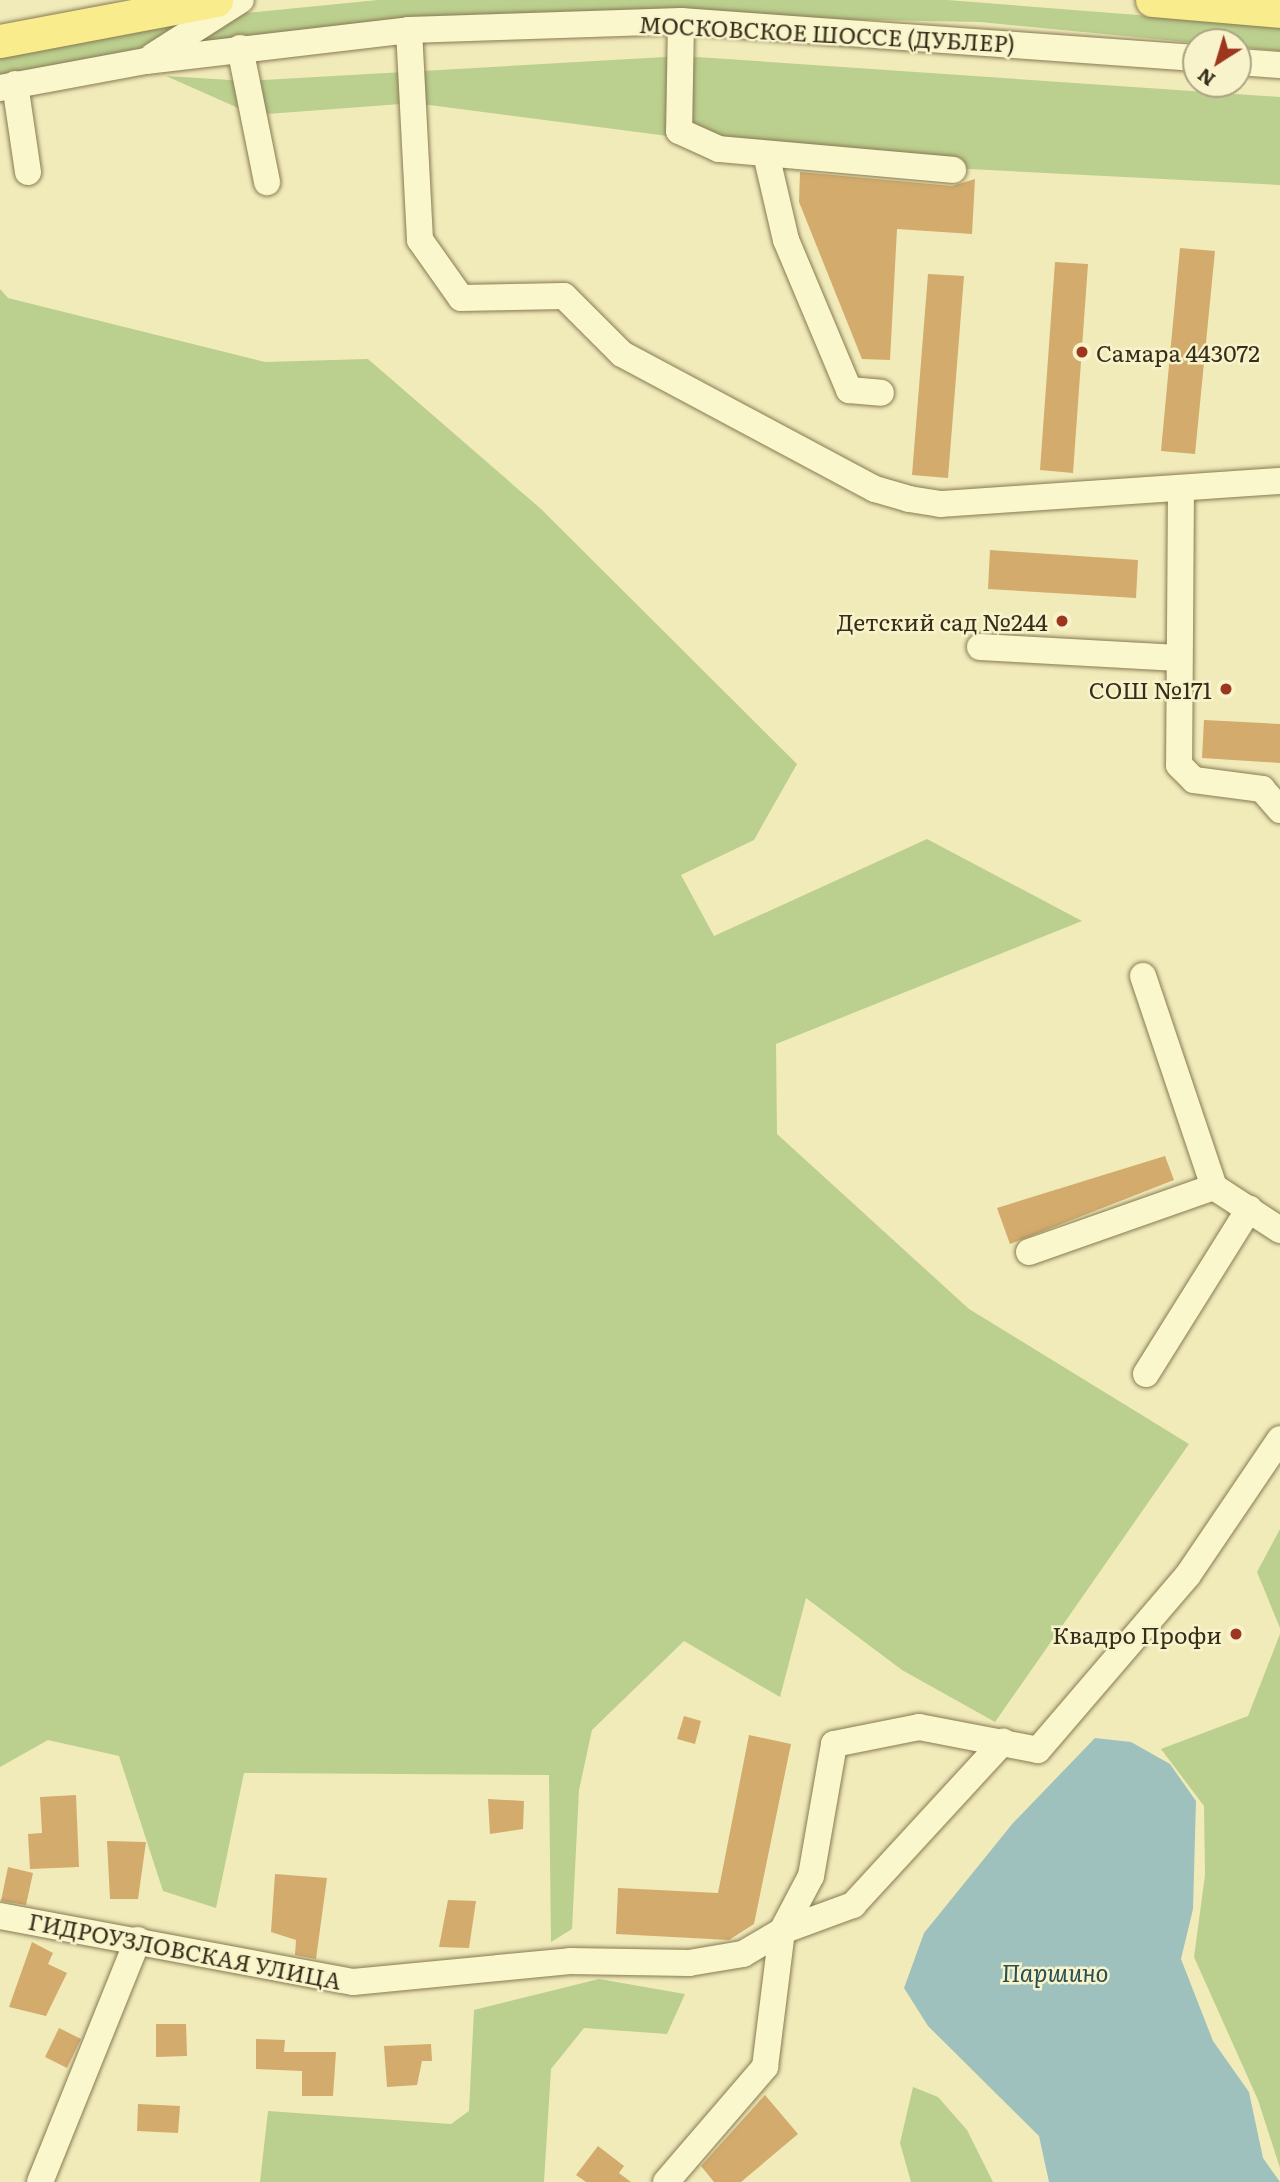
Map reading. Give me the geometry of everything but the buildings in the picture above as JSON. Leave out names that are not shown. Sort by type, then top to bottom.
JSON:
[{"type":"main road","points":[[0,41],[216,0]]},
{"type":"main road","points":[[1152,0],[1280,11]]},
{"type":"street","points":[[146,61],[241,0]]},
{"type":"street","points":[[681,21],[679,131],[719,149],[953,170]]},
{"type":"street","name":"МОСКОВСКОЕ ШОССЕ (ДУБЛЕР)","points":[[8,86],[146,61],[409,30],[681,21],[1182,57]]},
{"type":"street","points":[[409,30],[420,240],[461,298],[564,296],[622,354],[874,489],[941,504],[1280,481]]},
{"type":"street","points":[[240,48],[267,182]]},
{"type":"street","points":[[1252,63],[1280,65]]},
{"type":"street","points":[[8,86],[28,172]]},
{"type":"street","points":[[766,154],[786,240],[849,390],[881,393]]},
{"type":"street","points":[[1181,488],[1179,658],[1183,775],[1262,789],[1280,810]]},
{"type":"street","points":[[980,647],[1179,658]]},
{"type":"street","points":[[1143,976],[1214,1187],[1280,1230]]},
{"type":"street","points":[[1029,1252],[1214,1187]]},
{"type":"street","points":[[1146,1374],[1249,1209]]},
{"type":"street","points":[[666,2182],[765,2067],[782,1931],[811,1876],[834,1744],[919,1727],[1038,1750],[1188,1575],[1280,1439]]},
{"type":"street","name":"ГИДРОУЗЛОВСКАЯ УЛИЦА","points":[[0,1916],[353,1982],[570,1961],[689,1963],[743,1954],[782,1931],[853,1905],[1003,1742]]},
{"type":"street","points":[[40,2182],[138,1940]]},
{"type":"green space","points":[[378,0],[947,0],[1280,26],[1280,51],[1252,48],[1252,28],[1182,28],[1182,42],[980,22],[708,17],[179,48],[246,13]]},
{"type":"green space","points":[[189,18],[133,54],[0,82],[0,54]]},
{"type":"green space","points":[[682,56],[1182,90],[1182,98],[1252,98],[1252,95],[1280,97],[1280,185],[892,165],[414,103],[254,115],[166,76],[247,81]]},
{"type":"green space","points":[[0,289],[8,298],[265,362],[368,359],[541,509],[797,764],[754,840],[681,875],[714,936],[927,839],[1082,921],[776,1044],[777,1134],[969,1309],[1189,1444],[995,1722],[902,1670],[806,1598],[780,1697],[684,1641],[592,1730],[579,1790],[572,1929],[551,1942],[549,1775],[244,1773],[216,1908],[163,1891],[119,1756],[48,1740],[0,1767]]},
{"type":"green space","points":[[1280,1529],[1280,1628],[1257,1572]]},
{"type":"green space","points":[[1280,1634],[1280,2168],[1258,2100],[1194,1957],[1205,1875],[1204,1806],[1161,1749],[1248,1716]]},
{"type":"green space","points":[[599,1979],[685,1994],[667,2034],[584,2028],[551,2069],[544,2182],[260,2182],[268,2111],[451,2124],[469,2111],[474,2010]]},
{"type":"green space","points":[[913,2087],[938,2097],[967,2130],[993,2182],[911,2182],[900,2143]]},
{"type":"water","name":"Паршино","points":[[1095,1738],[1131,1742],[1170,1764],[1196,1801],[1193,1909],[1181,1959],[1213,2041],[1249,2092],[1263,2158],[1280,2182],[1049,2182],[1039,2136],[928,2026],[904,1988],[924,1933],[1013,1823]]},
{"type":"place","name":"Самара 443072","points":[[1082,352]]},
{"type":"place","name":"Детский сад №244","points":[[1062,621]]},
{"type":"place","name":"СОШ №171","points":[[1226,689]]},
{"type":"place","name":"Квадро Профи","points":[[1236,1634]]}]
